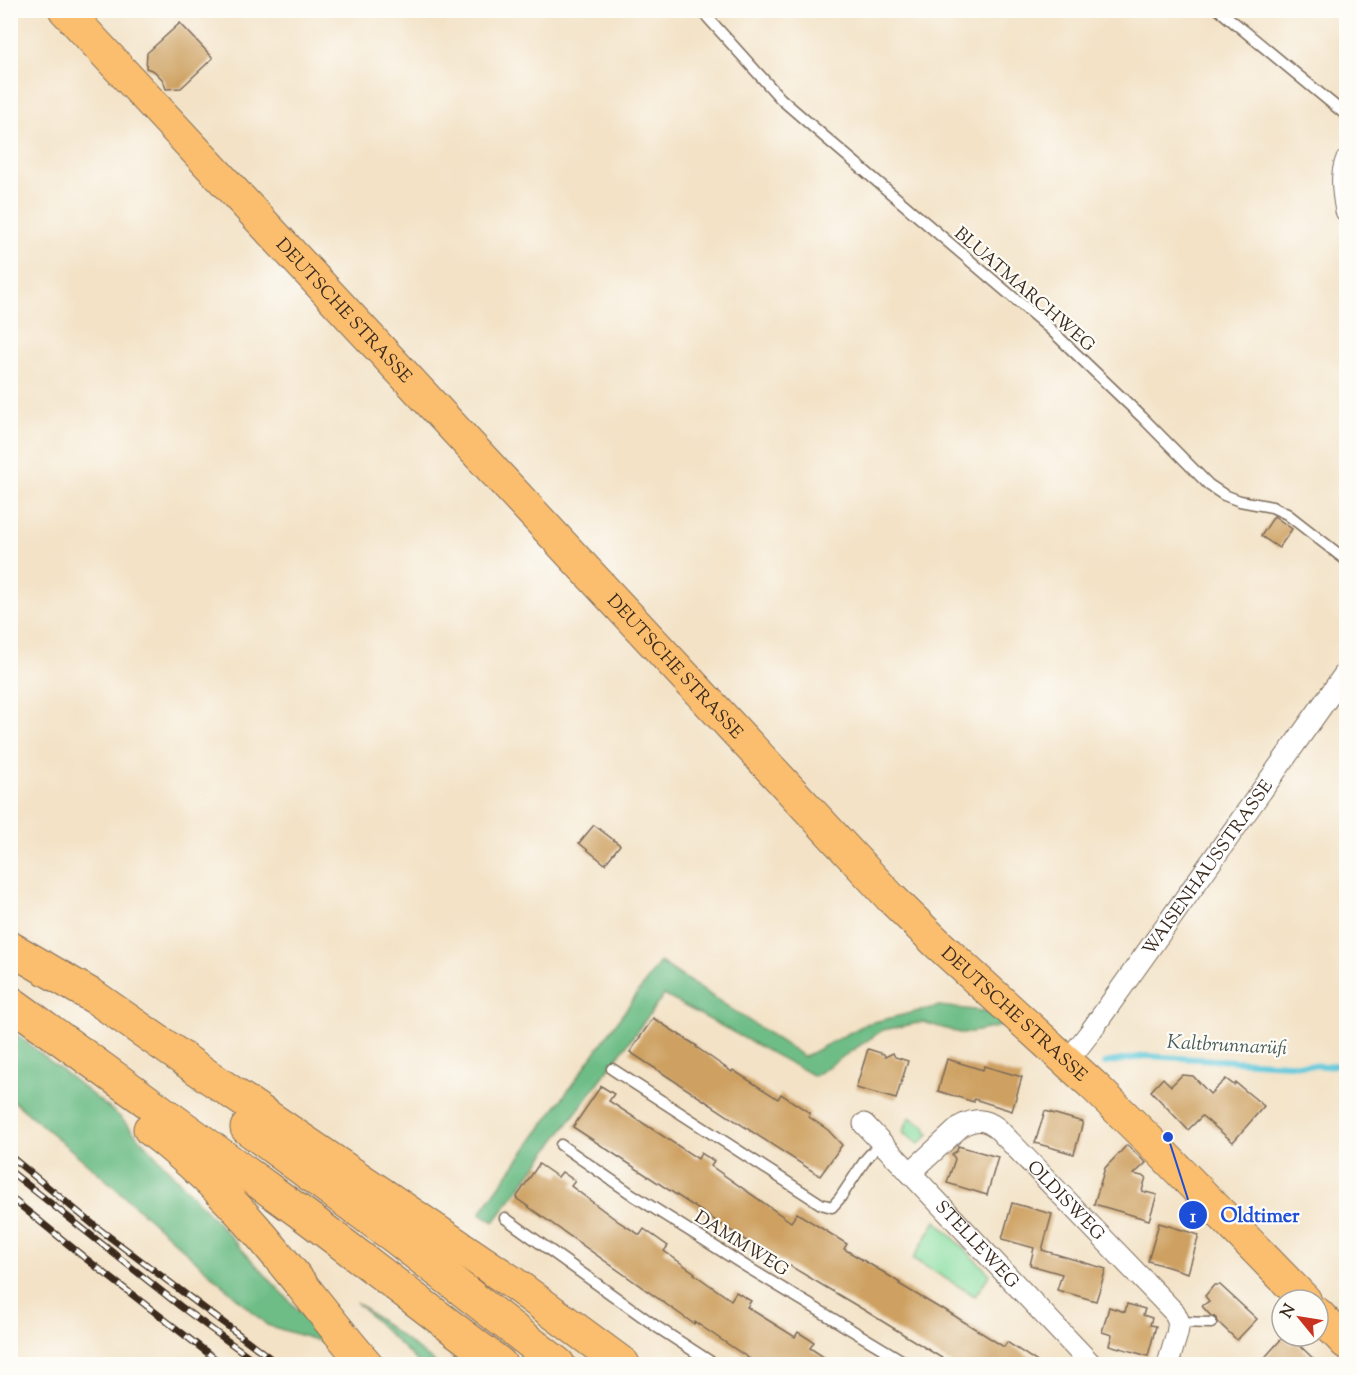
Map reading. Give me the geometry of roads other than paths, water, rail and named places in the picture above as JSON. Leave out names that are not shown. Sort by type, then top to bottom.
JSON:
[{"type":"highway","points":[[10,948],[96,998],[513,1283],[623,1365]]},
{"type":"highway","points":[[10,956],[396,1238],[558,1365]]},
{"type":"highway","points":[[10,1002],[311,1220],[500,1365]]},
{"type":"highway","points":[[10,1009],[68,1065],[174,1147],[232,1203],[366,1365]]},
{"type":"main road","name":"DEUTSCHE STRASSE","points":[[65,10],[868,875],[913,921],[1095,1087],[1293,1288]]},
{"type":"main road","points":[[1330,1326],[1347,1343]]},
{"type":"street","points":[[1347,161],[1343,183],[1347,211]]},
{"type":"street","name":"WAISENHAUSSTRASSE","points":[[1067,1062],[1347,672]]},
{"type":"street","name":"OLDISWEG","points":[[909,1173],[961,1126],[979,1120],[989,1122],[1175,1313],[1179,1322]]},
{"type":"street","name":"STELLEWEG","points":[[864,1124],[1091,1365]]},
{"type":"street","points":[[1168,1365],[1179,1322]]},
{"type":"lane","name":"BLUATMARCHWEG","points":[[701,10],[782,99],[1049,328],[1209,485],[1224,495],[1240,501],[1272,507],[1287,514],[1347,560]]},
{"type":"lane","points":[[1219,10],[1347,115]]},
{"type":"lane","points":[[612,1069],[821,1204],[832,1207],[881,1142]]},
{"type":"lane","name":"DAMMWEG","points":[[561,1145],[633,1195],[908,1365]]},
{"type":"lane","points":[[505,1218],[714,1365]]},
{"type":"lane","points":[[1179,1322],[1211,1323]]},
{"type":"waterway","name":"Kaltbrunnarüfi","points":[[1105,1063],[1145,1056],[1324,1066],[1346,1064]]},
{"type":"railway","points":[[10,1156],[95,1226],[278,1364]]},
{"type":"railway","points":[[10,1171],[180,1306],[259,1364]]},
{"type":"railway","points":[[10,1197],[222,1364]]},
{"type":"place","name":"Oldtimer","points":[[1168,1137]]}]
